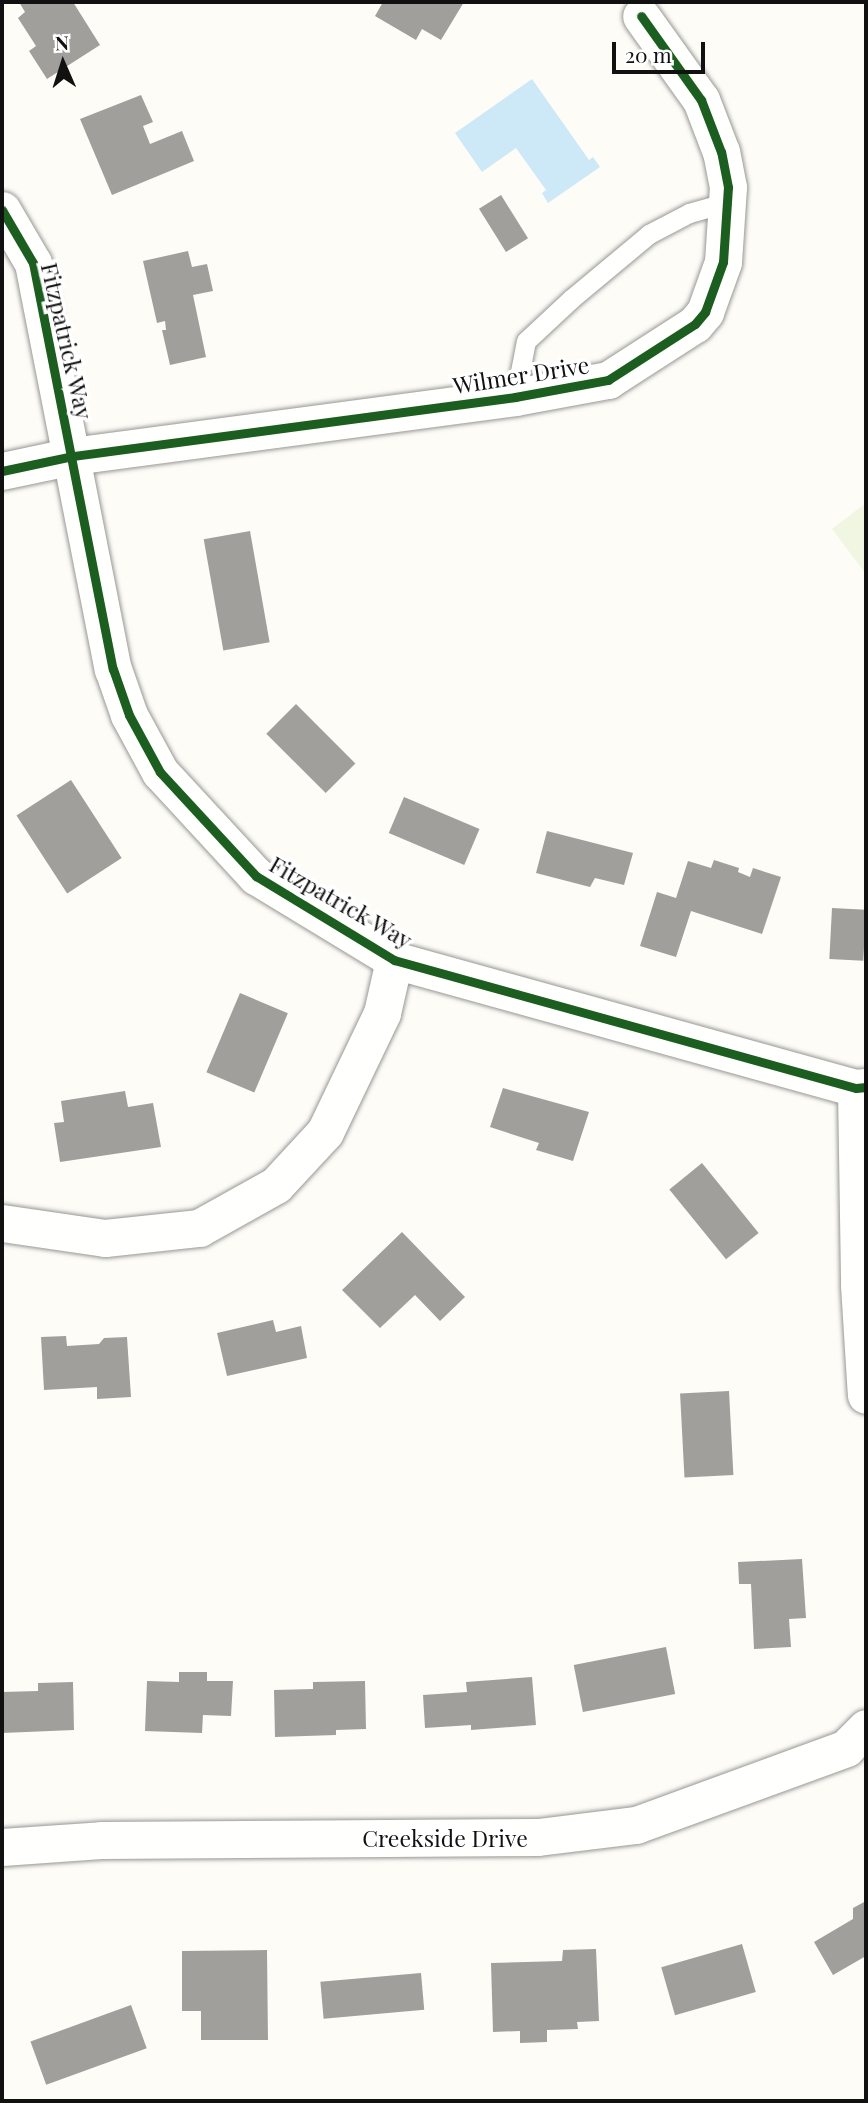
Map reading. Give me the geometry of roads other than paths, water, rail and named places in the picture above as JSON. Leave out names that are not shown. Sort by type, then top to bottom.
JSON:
[{"type":"street","name":"Wilmer Drive","points":[[2,471],[73,456],[515,397],[608,380],[695,324],[705,312],[723,262],[728,187],[721,152],[701,100],[641,16]]},
{"type":"street","name":"Fitzpatrick Way","points":[[2,210],[33,263],[113,669],[129,715],[160,772],[256,876],[394,960],[861,1088]]},
{"type":"street","points":[[2,1223],[104,1238],[199,1228],[276,1185],[326,1132],[382,1013],[394,960]]},
{"type":"street","points":[[861,1088],[859,1285],[866,1395]]},
{"type":"street","name":"Creekside Drive","points":[[2,1847],[102,1840],[538,1837],[636,1825],[846,1748],[866,1728]]},
{"type":"lane","points":[[515,397],[526,341],[571,299],[649,234],[689,213],[727,202]]},
{"type":"water","points":[[532,79],[589,160],[593,157],[600,167],[548,203],[542,193],[546,190],[516,148],[482,172],[455,133]]}]
